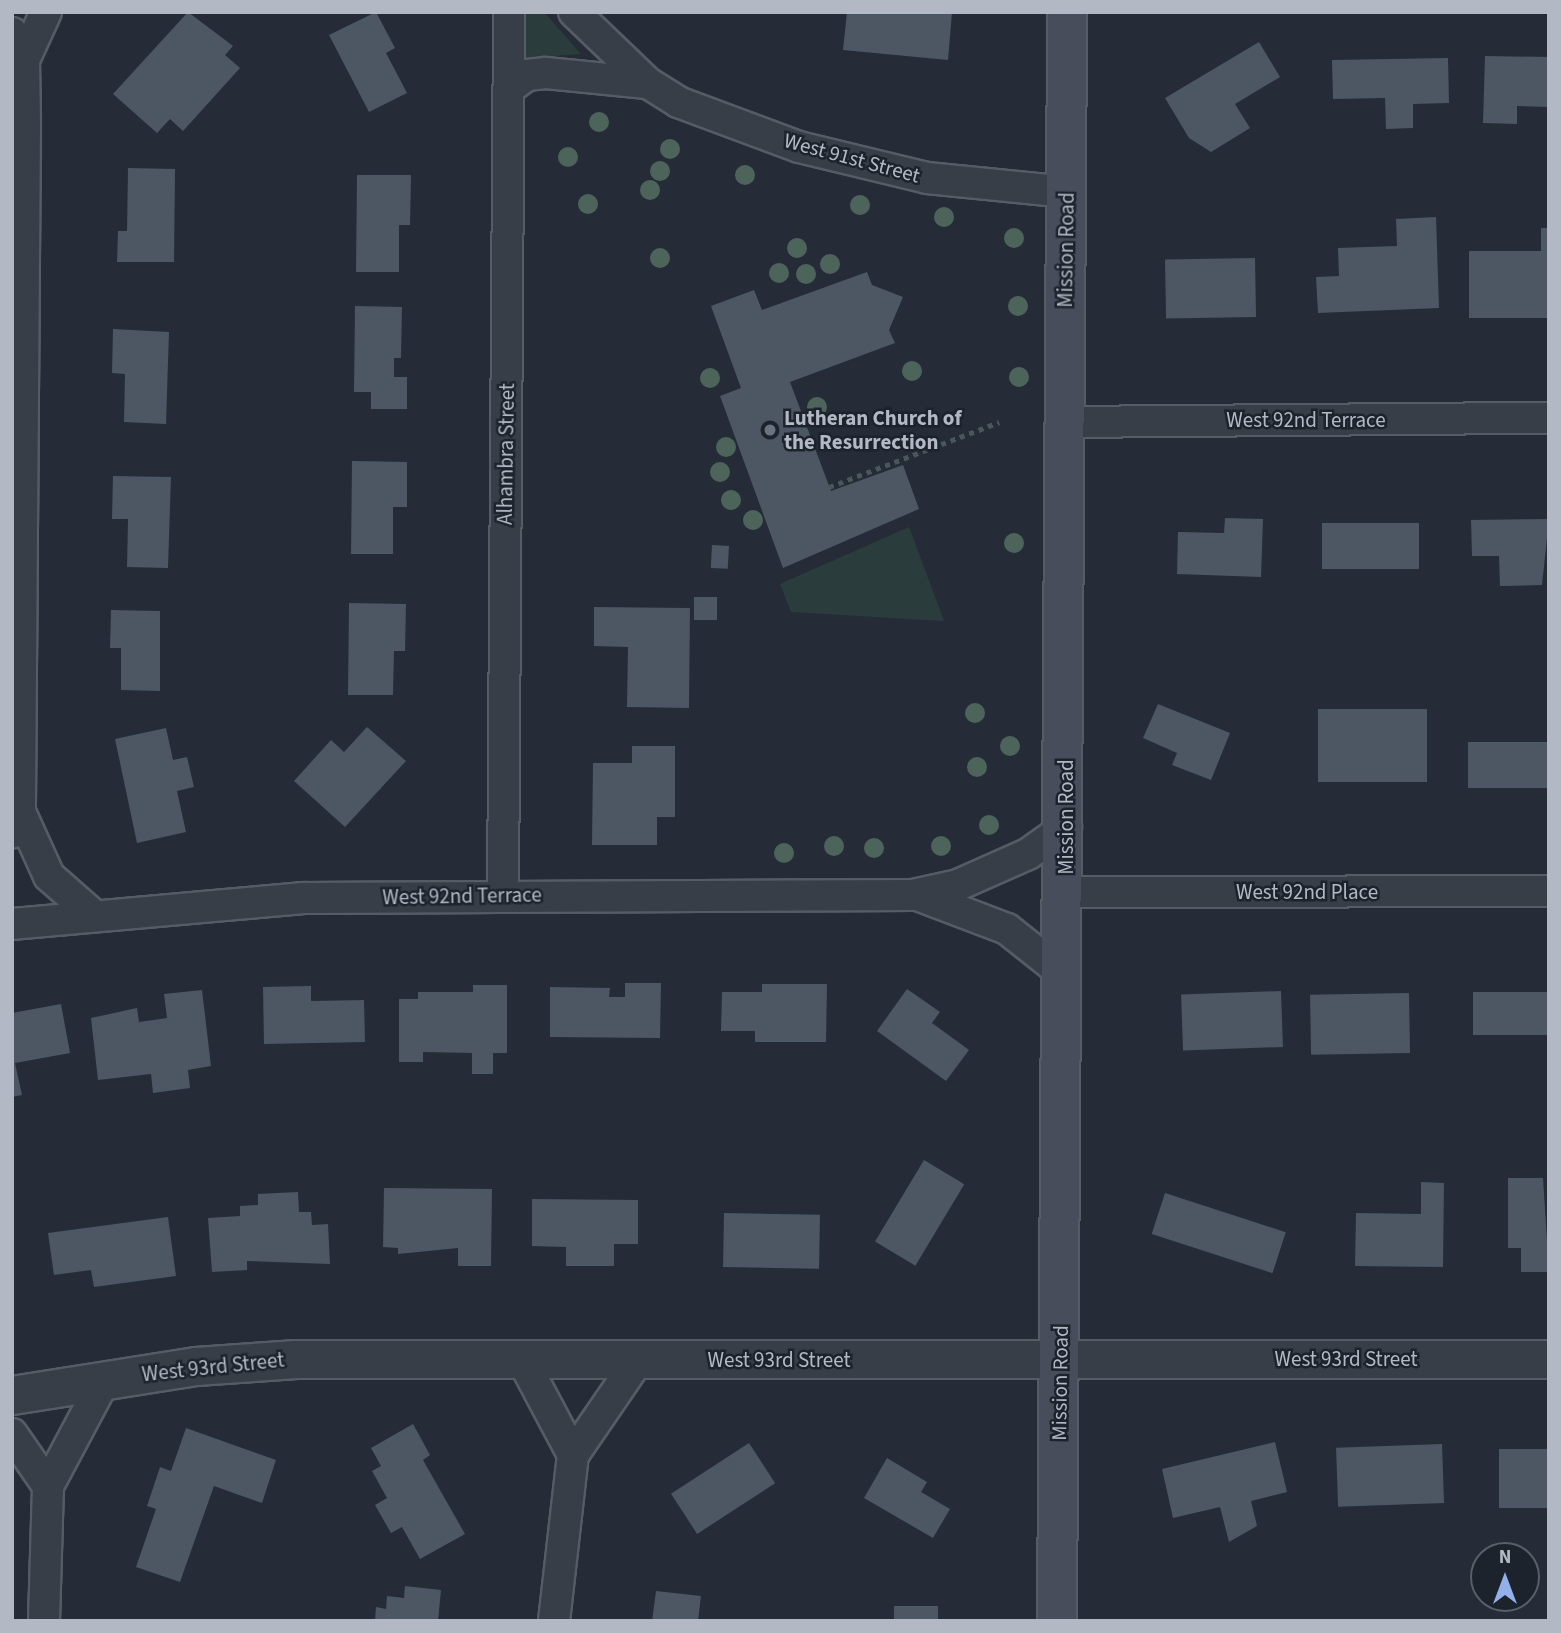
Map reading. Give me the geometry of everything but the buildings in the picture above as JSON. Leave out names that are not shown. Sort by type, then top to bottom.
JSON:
[{"type":"main road","name":"Mission Road","points":[[1057,1621],[1066,892],[1063,422],[1067,12]]},
{"type":"street","points":[[46,12],[18,47],[16,823],[49,876],[90,914]]},
{"type":"street","name":"Alhambra Street","points":[[503,895],[509,12]]},
{"type":"street","name":"West 91st Street","points":[[574,12],[648,83],[719,118],[859,163],[927,178],[1067,192]]},
{"type":"street","name":"West 91st Street","points":[[509,88],[527,75],[546,73],[648,83]]},
{"type":"street","name":"West 92nd Terrace","points":[[1063,422],[1549,418]]},
{"type":"street","name":"West 92nd Terrace","points":[[12,924],[90,914],[303,898],[912,895],[971,879],[1028,854],[1066,827]]},
{"type":"street","name":"West 92nd Place","points":[[1066,892],[1549,891]]},
{"type":"street","name":"West 92nd Terrace","points":[[912,895],[1007,929],[1065,975]]},
{"type":"street","name":"West 93rd Street","points":[[12,1395],[105,1379],[296,1359],[1549,1359]]},
{"type":"street","points":[[522,1359],[573,1455]]},
{"type":"street","points":[[554,1621],[573,1455],[638,1360]]},
{"type":"street","points":[[44,1621],[48,1486],[105,1379]]},
{"type":"street","points":[[12,1434],[48,1486]]},
{"type":"path","points":[[829,487],[999,422]]},
{"type":"shaded area","points":[[522,12],[544,12],[581,54],[523,58]]},
{"type":"shaded area","points":[[909,527],[944,621],[791,612],[780,584]]},
{"type":"place","name":"Lutheran Church of the Resurrection","points":[[770,430]]}]
